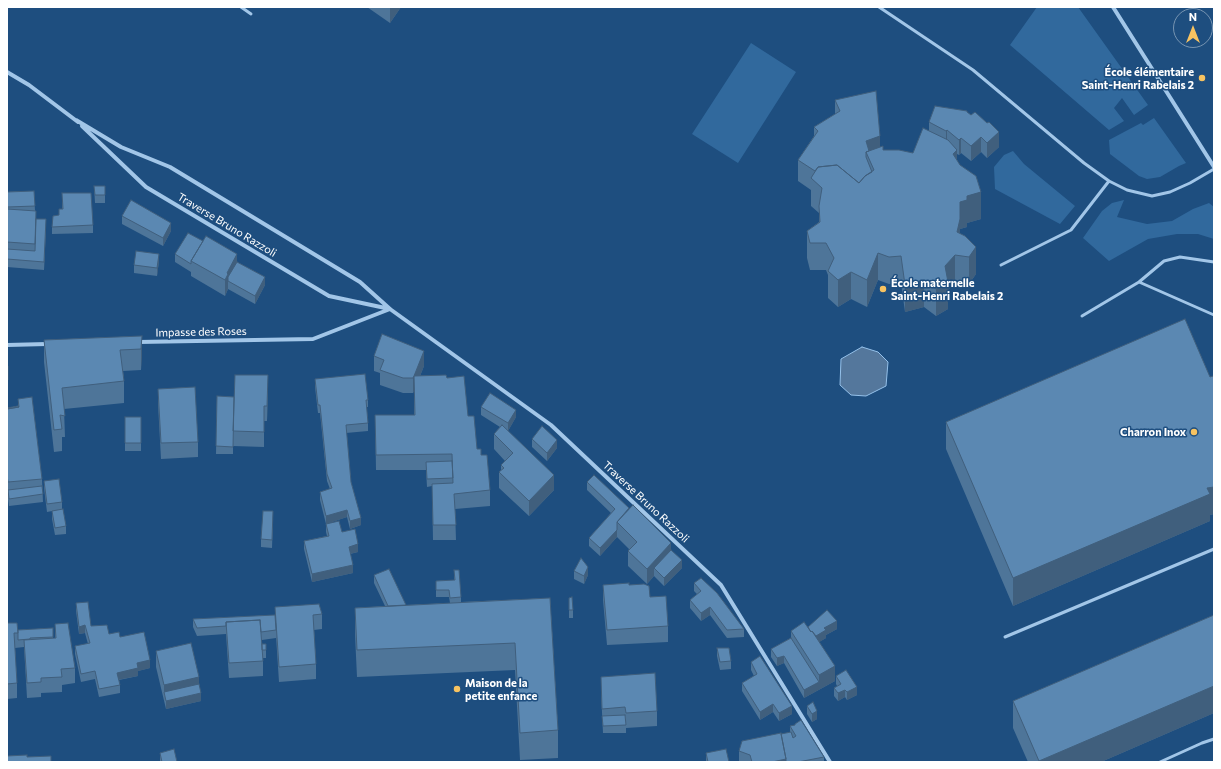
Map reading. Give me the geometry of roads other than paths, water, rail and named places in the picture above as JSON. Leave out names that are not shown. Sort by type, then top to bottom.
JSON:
[{"type":"street","points":[[1113,7],[1214,168]]},
{"type":"street","name":"Traverse Bruno Razzoli","points":[[7,72],[30,85],[76,120],[146,187],[329,296],[390,309]]},
{"type":"street","name":"Traverse Bruno Razzoli","points":[[76,120],[122,147],[170,167],[360,282],[390,309],[551,425],[721,585],[830,762]]},
{"type":"street","name":"Impasse des Roses","points":[[135,342],[313,339],[390,309]]},
{"type":"street","points":[[7,345],[52,344]]},
{"type":"lane","points":[[241,7],[251,14]]},
{"type":"lane","points":[[879,7],[973,70],[1084,163],[1109,181],[1127,190],[1152,196],[1170,192],[1190,183],[1214,168]]},
{"type":"lane","points":[[1002,265],[1071,230],[1109,181]]},
{"type":"lane","points":[[1082,316],[1139,282],[1164,262],[1180,257],[1214,262]]},
{"type":"lane","points":[[1139,282],[1214,315]]},
{"type":"lane","points":[[1005,637],[1214,549]]},
{"type":"lane","points":[[1160,762],[1214,739]]},
{"type":"place","name":"École élémentaire Saint-Henri Rabelais 2","points":[[1202,78]]},
{"type":"place","name":"École maternelle Saint-Henri Rabelais 2","points":[[883,289]]},
{"type":"place","name":"Charron Inox","points":[[1194,432]]},
{"type":"place","name":"Maison de la petite enfance","points":[[457,689]]}]
